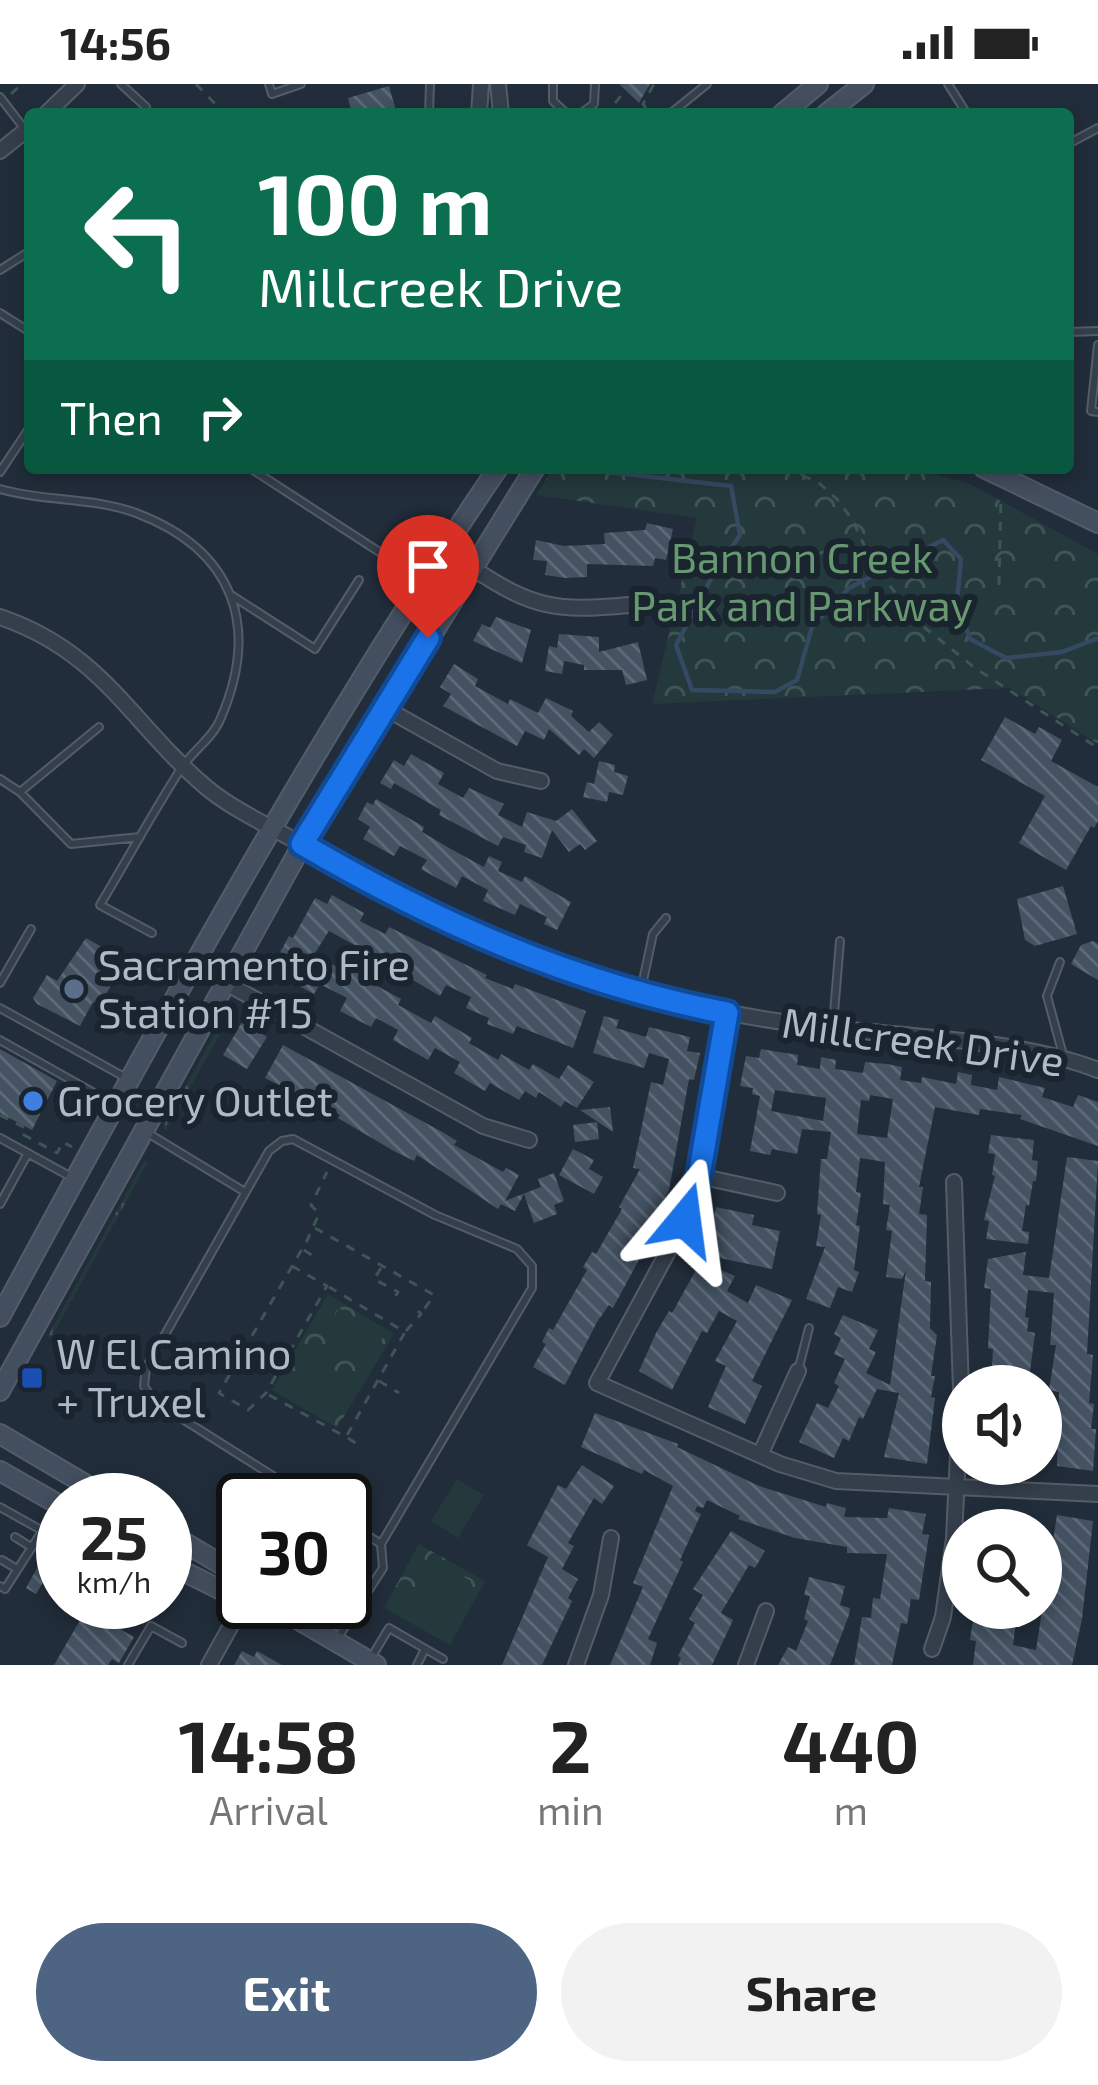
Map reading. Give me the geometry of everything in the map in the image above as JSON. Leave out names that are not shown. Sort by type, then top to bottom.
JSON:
[{"type":"main road","points":[[789,108],[818,84]]},
{"type":"main road","points":[[834,108],[864,84]]},
{"type":"main road","points":[[0,1317],[10,1280],[76,1180],[273,828],[423,579],[495,474]]},
{"type":"main road","points":[[0,1391],[302,844],[532,474]]},
{"type":"main road","points":[[998,474],[1098,523]]},
{"type":"main road","points":[[0,1434],[66,1473]]},
{"type":"main road","points":[[0,1471],[36,1492]]},
{"type":"main road","points":[[313,1629],[373,1663]]},
{"type":"street","points":[[52,108],[77,84]]},
{"type":"street","points":[[471,568],[510,593],[541,605],[629,605]]},
{"type":"street","name":"Millcreek Drive","points":[[0,616],[44,634],[88,664],[183,764],[228,803],[396,897],[487,941],[640,994],[727,1013],[1064,1059],[1098,1070]]},
{"type":"street","points":[[385,708],[497,771],[542,781]]},
{"type":"street","points":[[226,983],[483,1126],[529,1140]]},
{"type":"street","points":[[727,1013],[699,1176],[670,1252],[597,1383],[760,1455],[836,1481],[1098,1494]]},
{"type":"street","points":[[699,1176],[777,1193]]},
{"type":"street","points":[[932,1649],[943,1617],[956,1489],[961,1372],[954,1182]]},
{"type":"street","points":[[760,1455],[798,1370]]},
{"type":"street","points":[[576,1665],[601,1595],[611,1538]]},
{"type":"street","points":[[746,1665],[766,1611]]},
{"type":"street","points":[[209,1665],[229,1629]]},
{"type":"lane","points":[[121,84],[145,108]]},
{"type":"lane","points":[[269,84],[272,94],[301,84]]},
{"type":"lane","points":[[677,108],[707,84]]},
{"type":"lane","points":[[2,99],[24,125]]},
{"type":"lane","points":[[1098,345],[1091,412],[1098,412]]},
{"type":"lane","points":[[0,472],[24,436]]},
{"type":"lane","points":[[260,474],[423,579]]},
{"type":"lane","points":[[0,489],[133,512],[179,534],[215,563],[238,616],[238,660],[219,725],[183,764],[100,905],[152,933]]},
{"type":"lane","points":[[228,592],[315,649],[359,580]]},
{"type":"lane","points":[[20,792],[99,727]]},
{"type":"lane","points":[[0,779],[20,792],[71,844],[140,837]]},
{"type":"lane","points":[[640,994],[653,934],[666,919]]},
{"type":"lane","points":[[0,983],[32,928]]},
{"type":"lane","points":[[833,1028],[840,941]]},
{"type":"lane","points":[[1060,962],[1047,996],[1064,1059]]},
{"type":"lane","points":[[0,1008],[131,1081]]},
{"type":"lane","points":[[0,1040],[117,1106]]},
{"type":"lane","points":[[145,1131],[245,1192]]},
{"type":"lane","points":[[0,1138],[76,1180]]},
{"type":"lane","points":[[268,1473],[154,1401],[144,1386],[146,1368],[269,1151],[282,1141],[302,1141],[435,1215],[526,1256],[534,1277],[532,1288],[381,1544],[383,1568],[335,1642]]},
{"type":"lane","points":[[0,1204],[28,1153]]},
{"type":"lane","points":[[798,1370],[809,1328]]},
{"type":"lane","points":[[0,1507],[36,1527]]},
{"type":"lane","points":[[15,1538],[31,1546]]},
{"type":"lane","points":[[0,1586],[4,1589],[36,1538]]},
{"type":"lane","points":[[372,1538],[381,1544]]},
{"type":"lane","points":[[2,1560],[17,1569]]},
{"type":"lane","points":[[128,1665],[151,1626],[182,1643]]},
{"type":"lane","points":[[373,1663],[388,1628],[443,1659]]},
{"type":"lane","points":[[417,1665],[425,1649]]},
{"type":"path","points":[[2,99],[22,84]]},
{"type":"path","points":[[196,84],[219,108]]},
{"type":"path","points":[[646,108],[643,104],[654,84]]},
{"type":"path","points":[[615,103],[625,91]]},
{"type":"path","points":[[799,474],[837,499],[875,565],[914,619],[974,668],[1098,748]]},
{"type":"path","points":[[999,584],[999,506],[1005,477]]},
{"type":"path","points":[[1088,741],[1098,737]]},
{"type":"path","points":[[0,1115],[27,1129],[24,1135],[57,1154],[63,1142],[74,1148]]},
{"type":"path","points":[[328,1286],[266,1393],[248,1410],[219,1394],[313,1227],[319,1214],[311,1205],[333,1160]]},
{"type":"path","points":[[313,1227],[434,1295],[404,1332],[346,1437]]},
{"type":"path","points":[[302,1249],[314,1256]]},
{"type":"path","points":[[292,1265],[404,1332]]},
{"type":"path","points":[[382,1266],[374,1279],[398,1292]]},
{"type":"path","points":[[392,1302],[406,1279]]},
{"type":"path","points":[[377,1380],[399,1393]]},
{"type":"path","points":[[266,1393],[363,1448]]},
{"type":"green space","name":"Bannon Creek Park and Parkway","points":[[550,474],[934,474],[970,484],[1098,554],[1098,744],[1010,688],[652,704],[697,518],[536,495]]},
{"type":"green space","points":[[227,1012],[231,1014],[166,1131],[163,1127]]},
{"type":"green space","points":[[144,1161],[148,1162],[51,1338],[48,1336]]},
{"type":"green space","points":[[328,1294],[394,1334],[337,1428],[272,1390]]},
{"type":"green space","points":[[339,1308],[385,1334],[373,1354],[328,1328]]},
{"type":"green space","points":[[301,1373],[347,1399],[336,1419],[290,1393]]},
{"type":"green space","points":[[457,1479],[484,1495],[458,1538],[431,1521]]},
{"type":"green space","points":[[419,1544],[485,1581],[450,1645],[384,1608]]},
{"type":"green space","points":[[428,1557],[471,1581],[461,1600],[418,1576]]},
{"type":"green space","points":[[412,1586],[455,1611],[444,1630],[401,1606]]},
{"type":"building","points":[[619,84],[650,84],[639,103]]},
{"type":"building","points":[[389,86],[395,108],[350,108],[348,98]]},
{"type":"building","points":[[647,523],[673,529],[666,560],[655,558],[653,566],[587,564],[587,577],[566,578],[545,575],[547,561],[533,560],[536,540],[564,546],[605,544],[604,533],[645,530]]},
{"type":"building","points":[[496,617],[531,630],[522,663],[473,641],[482,624],[490,628]]},
{"type":"building","points":[[559,634],[599,637],[599,652],[638,642],[647,680],[626,685],[622,670],[584,670],[584,665],[564,661],[562,674],[545,671],[549,646],[557,648]]},
{"type":"building","points":[[454,664],[478,679],[475,686],[508,704],[510,699],[538,713],[546,698],[573,711],[571,716],[589,732],[599,722],[613,735],[594,758],[584,749],[579,755],[549,729],[544,740],[525,731],[517,746],[443,706],[451,694],[440,687]]},
{"type":"building","points":[[1005,717],[1035,734],[1039,727],[1062,740],[1051,761],[1098,787],[1098,821],[1066,870],[1019,843],[1045,796],[981,760]]},
{"type":"building","points":[[411,754],[444,773],[438,784],[463,798],[469,788],[504,804],[498,815],[522,827],[527,812],[556,821],[572,809],[597,841],[585,850],[580,844],[569,852],[552,830],[542,858],[524,852],[526,845],[503,837],[498,846],[439,815],[441,810],[394,783],[391,789],[380,783],[394,760],[404,766]]},
{"type":"building","points":[[599,761],[615,765],[614,772],[628,776],[623,795],[609,792],[607,802],[583,797],[587,782],[594,784]]},
{"type":"building","points":[[376,799],[484,867],[489,856],[502,862],[498,871],[522,882],[525,876],[571,902],[557,930],[544,924],[547,917],[520,904],[515,915],[483,901],[488,890],[462,876],[456,888],[435,877],[421,869],[427,860],[400,846],[394,856],[363,839],[370,827],[358,819],[367,802],[373,805]]},
{"type":"building","points":[[1063,886],[1077,934],[1035,946],[1025,940],[1017,899]]},
{"type":"building","points":[[332,895],[364,913],[360,921],[385,934],[389,927],[487,975],[485,978],[513,989],[515,984],[586,1011],[573,1048],[517,1026],[513,1034],[487,1024],[489,1018],[466,1008],[471,997],[446,985],[440,996],[379,960],[368,981],[401,999],[398,1005],[431,1023],[435,1016],[472,1038],[469,1043],[498,1060],[501,1054],[529,1070],[533,1064],[559,1079],[568,1065],[594,1082],[577,1108],[565,1101],[561,1107],[539,1092],[536,1098],[525,1091],[519,1100],[490,1083],[485,1091],[454,1073],[460,1062],[435,1048],[428,1060],[393,1040],[398,1030],[376,1018],[371,1027],[340,1011],[347,998],[320,984],[314,994],[282,977],[286,970],[274,963],[289,936],[293,938],[315,898],[327,904]],"holes":[[[329,931],[362,949],[349,972],[313,956]]]},
{"type":"building","name":"Sacramento Fire Station #15","points":[[86,938],[121,958],[100,1005],[93,1002],[80,1026],[33,998],[47,975],[57,981]]},
{"type":"building","points":[[1098,944],[1098,980],[1071,964],[1081,945]]},
{"type":"building","points":[[604,1016],[619,1020],[616,1028],[646,1037],[649,1027],[690,1037],[687,1051],[700,1053],[694,1080],[689,1079],[669,1190],[648,1228],[654,1232],[613,1308],[609,1305],[597,1322],[565,1385],[533,1367],[549,1328],[553,1330],[640,1169],[633,1168],[651,1082],[663,1085],[669,1059],[649,1053],[644,1068],[593,1053]]},
{"type":"building","points":[[242,1022],[267,1037],[247,1069],[223,1055]]},
{"type":"building","points":[[283,1045],[444,1133],[457,1141],[454,1145],[503,1172],[506,1168],[519,1175],[505,1201],[541,1187],[538,1179],[554,1173],[564,1201],[554,1205],[557,1214],[534,1223],[524,1194],[515,1211],[501,1204],[498,1209],[417,1155],[414,1161],[392,1150],[338,1118],[340,1115],[265,1078]]},
{"type":"building","points":[[0,1049],[57,1081],[32,1130],[0,1113]]},
{"type":"building","points":[[761,1049],[798,1055],[797,1065],[820,1069],[821,1057],[836,1060],[835,1069],[863,1073],[865,1062],[887,1064],[902,1067],[900,1080],[921,1083],[922,1077],[956,1084],[958,1072],[972,1075],[971,1085],[997,1090],[999,1077],[1045,1088],[1042,1097],[1073,1107],[1078,1095],[1098,1102],[1098,1146],[1020,1119],[1022,1115],[980,1109],[979,1115],[935,1107],[919,1187],[923,1187],[919,1214],[927,1215],[925,1281],[931,1282],[930,1328],[937,1335],[927,1464],[884,1457],[899,1393],[877,1389],[863,1419],[859,1417],[849,1441],[843,1438],[834,1458],[799,1442],[817,1403],[828,1408],[839,1386],[834,1383],[845,1359],[834,1354],[841,1338],[834,1334],[843,1315],[878,1330],[869,1349],[876,1352],[866,1373],[890,1385],[906,1270],[902,1279],[886,1277],[892,1231],[886,1230],[890,1205],[883,1204],[885,1162],[860,1158],[856,1225],[860,1226],[854,1270],[859,1272],[852,1292],[838,1287],[830,1308],[806,1299],[825,1247],[816,1246],[821,1215],[817,1214],[821,1159],[827,1159],[831,1132],[802,1129],[797,1154],[750,1151],[760,1096],[752,1094],[753,1088],[740,1086],[746,1056],[759,1058]],"holes":[[[775,1090],[826,1098],[823,1121],[771,1111]],[[870,1095],[893,1099],[887,1138],[857,1134],[861,1100],[869,1101]]]},
{"type":"building","points":[[610,1107],[613,1132],[580,1110]]},
{"type":"building","points":[[597,1122],[599,1139],[575,1142],[573,1125]]},
{"type":"building","points":[[991,1135],[1034,1140],[1036,1181],[1022,1231],[1029,1232],[1028,1244],[986,1239],[989,1221],[984,1220],[995,1176],[995,1154],[988,1153]]},
{"type":"building","points":[[573,1149],[594,1160],[589,1169],[603,1177],[594,1194],[559,1175]]},
{"type":"building","points":[[1067,1157],[1098,1161],[1087,1354],[1093,1355],[1089,1403],[1094,1404],[1091,1429],[1096,1429],[1093,1471],[1062,1467],[1062,1365],[1053,1365],[1056,1345],[1050,1345],[1054,1293],[1028,1290],[1027,1331],[1035,1333],[1031,1365],[992,1365],[993,1349],[988,1348],[991,1289],[984,1288],[988,1259],[1026,1252],[1023,1275],[1049,1278]]},
{"type":"building","points":[[716,1207],[754,1215],[752,1225],[780,1231],[772,1269],[705,1255]]},
{"type":"building","points":[[701,1261],[735,1276],[727,1291],[748,1303],[756,1285],[792,1300],[752,1381],[762,1386],[745,1424],[708,1407],[726,1366],[715,1361],[737,1321],[719,1311],[707,1333],[702,1331],[672,1390],[639,1371],[656,1333]]},
{"type":"building","points":[[595,1413],[678,1444],[759,1486],[826,1507],[827,1503],[846,1508],[844,1517],[887,1518],[889,1508],[926,1514],[922,1534],[929,1535],[919,1600],[911,1599],[907,1624],[901,1623],[892,1665],[854,1665],[862,1617],[871,1618],[873,1598],[880,1599],[887,1554],[847,1553],[847,1547],[795,1538],[738,1519],[740,1516],[707,1500],[703,1508],[697,1506],[695,1511],[701,1514],[648,1639],[657,1643],[650,1665],[610,1665],[643,1587],[633,1583],[673,1486],[581,1447]]},
{"type":"building","points":[[582,1465],[614,1486],[602,1504],[594,1498],[568,1543],[574,1546],[562,1569],[578,1579],[568,1598],[572,1601],[542,1665],[502,1665],[548,1557],[527,1545],[558,1485],[566,1489]]},
{"type":"building","points":[[1062,1516],[1093,1521],[1072,1665],[973,1665],[976,1641],[970,1640],[972,1629],[1015,1629],[1013,1645],[1036,1650],[1039,1629],[1062,1629]]},
{"type":"building","points":[[731,1531],[765,1551],[755,1568],[749,1565],[721,1613],[733,1620],[712,1665],[678,1665],[695,1623],[689,1619],[703,1595],[693,1589]]},
{"type":"building","points":[[36,1570],[36,1594],[26,1588]]},
{"type":"building","points":[[809,1577],[845,1586],[840,1605],[850,1608],[849,1615],[830,1665],[778,1665],[788,1647],[796,1651],[808,1621],[804,1619],[810,1596],[804,1595]]},
{"type":"building","points":[[75,1629],[120,1629],[134,1637],[119,1663],[112,1659],[108,1665],[54,1665]]},
{"type":"building","points":[[242,1651],[254,1657],[257,1651],[282,1665],[234,1665]]},
{"type":"waterway","points":[[626,474],[731,486],[740,535],[676,645],[692,690],[775,692],[797,680],[812,627],[849,588],[943,540],[961,559],[957,602],[970,639],[1006,658],[1062,652],[1098,638]]},
{"type":"place","name":"Sacramento Fire Station #15","points":[[74,989]]},
{"type":"place","name":"Grocery Outlet","points":[[33,1101]]},
{"type":"place","name":"W El Camino + Truxel","points":[[32,1378]]},
{"type":"route","points":[[428,638],[302,844],[487,941],[640,994],[727,1013],[699,1176],[685,1220]]}]
